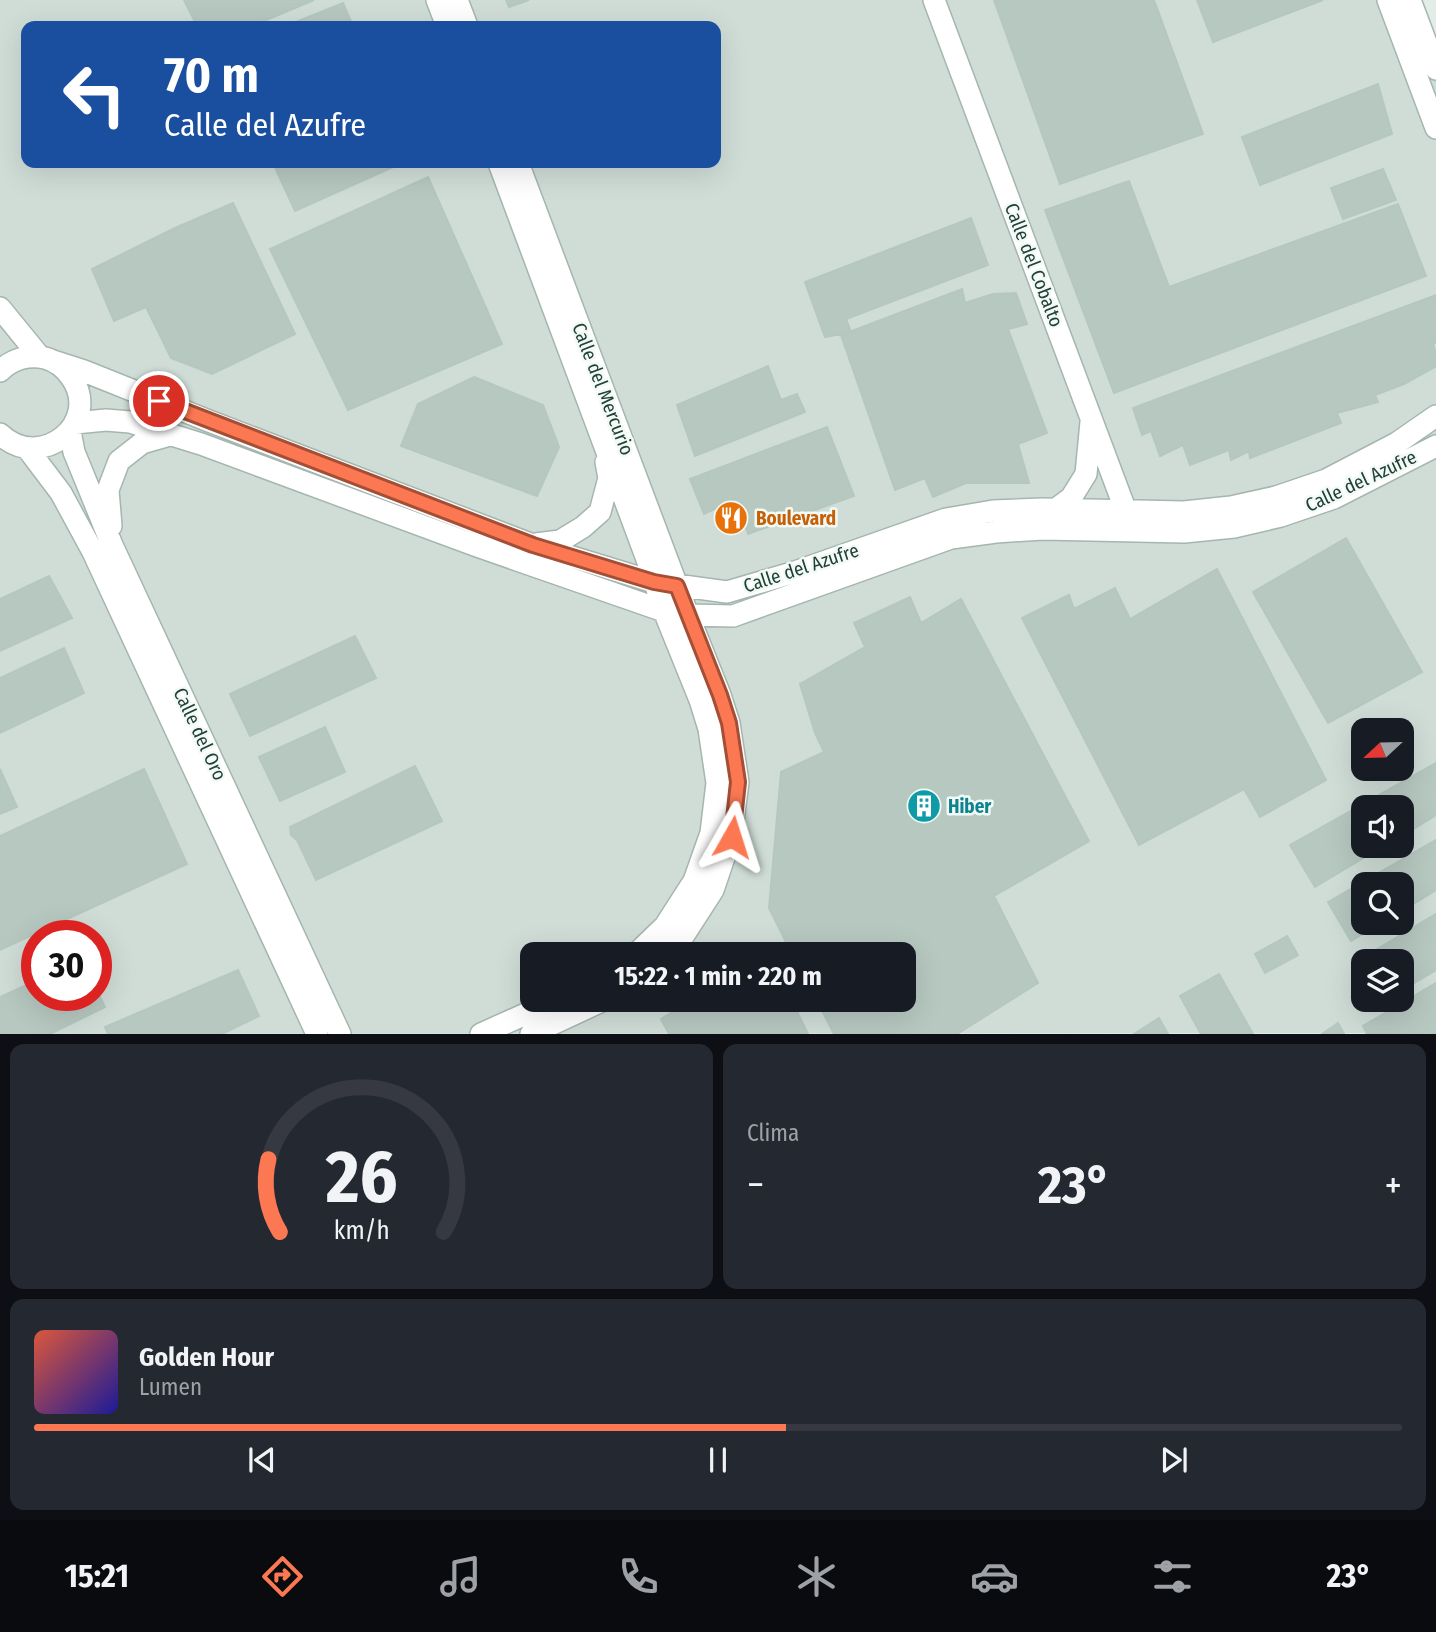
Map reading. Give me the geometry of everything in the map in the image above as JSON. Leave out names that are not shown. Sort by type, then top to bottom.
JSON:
[{"type":"street","points":[[437,0],[445,21]]},
{"type":"street","points":[[457,0],[465,21]]},
{"type":"street","name":"Calle del Cobalto","points":[[934,0],[1133,531]]},
{"type":"street","points":[[1388,0],[1436,128]]},
{"type":"street","points":[[1410,0],[1436,69]]},
{"type":"street","name":"Calle del Mercurio","points":[[501,168],[709,729],[717,783],[711,833],[694,881],[665,926],[648,942]]},
{"type":"street","name":"Calle del Mercurio","points":[[520,168],[729,723],[738,782],[732,837],[713,890],[678,942]]},
{"type":"street","points":[[0,308],[47,359]]},
{"type":"street","points":[[0,371],[14,361],[27,357],[47,359]]},
{"type":"street","name":"Calle del Azufre","points":[[47,359],[533,545],[654,582],[727,592],[795,572],[946,519],[993,511],[1056,509],[1184,512],[1231,507],[1276,497],[1326,480],[1397,443],[1436,416]]},
{"type":"street","name":"Calle del Oro","points":[[47,359],[65,369],[74,380],[79,394],[79,409],[72,427],[74,452],[112,545],[340,1034]]},
{"type":"street","points":[[1056,509],[1071,498],[1086,474],[1091,416]]},
{"type":"street","name":"Calle del Azufre","points":[[72,427],[106,420],[130,422],[201,444],[464,542],[664,611],[688,615],[733,616],[951,538],[1043,529],[1184,532],[1234,527],[1282,516],[1334,498],[1436,446]]},
{"type":"street","points":[[10,442],[39,449],[61,439],[72,427]]},
{"type":"street","points":[[533,545],[559,541],[583,527],[600,512],[609,478],[600,433]]},
{"type":"street","points":[[112,545],[108,490],[119,461],[142,443],[171,435]]},
{"type":"street","name":"Calle del Oro","points":[[10,442],[61,493],[93,552],[317,1034]]},
{"type":"street","points":[[329,1011],[354,1034]]},
{"type":"street","points":[[481,1034],[530,1012]]},
{"type":"street","points":[[531,1034],[579,1012]]},
{"type":"shaded area","points":[[0,0],[1408,0],[1436,76],[1436,1033],[0,1034]]},
{"type":"building","points":[[184,0],[314,0],[264,21],[194,21]]},
{"type":"building","points":[[506,0],[529,0],[509,7]]},
{"type":"building","points":[[994,0],[1154,0],[1203,134],[1060,184]]},
{"type":"building","points":[[1197,0],[1323,0],[1213,42]]},
{"type":"building","points":[[343,3],[351,21],[298,21]]},
{"type":"building","points":[[1378,84],[1392,134],[1260,185],[1242,137]]},
{"type":"building","points":[[275,168],[391,168],[295,211]]},
{"type":"building","points":[[1383,169],[1396,200],[1343,219],[1331,188]]},
{"type":"building","points":[[428,177],[502,344],[348,410],[270,249]]},
{"type":"building","points":[[1129,181],[1169,287],[1398,204],[1426,276],[1114,393],[1045,210]]},
{"type":"building","points":[[233,203],[295,334],[212,374],[171,358],[146,307],[114,321],[92,269]]},
{"type":"building","points":[[971,218],[988,265],[846,319],[851,332],[825,337],[805,282]]},
{"type":"building","points":[[962,289],[965,303],[993,294],[1016,293],[1027,324],[1008,329],[1047,433],[1018,444],[1029,483],[966,483],[933,497],[925,478],[895,490],[841,335]]},
{"type":"building","points":[[1436,295],[1436,343],[1433,344],[1436,353],[1435,367],[1404,384],[1375,395],[1378,402],[1337,413],[1341,423],[1250,458],[1249,451],[1231,460],[1229,450],[1190,465],[1183,445],[1160,456],[1151,431],[1142,435],[1133,408]]},
{"type":"building","points":[[768,366],[781,400],[797,394],[805,412],[695,456],[677,405]]},
{"type":"building","points":[[474,377],[543,405],[559,447],[537,496],[401,446],[418,404]]},
{"type":"building","points":[[827,427],[854,496],[748,534],[736,499],[704,514],[690,479]]},
{"type":"building","points":[[1346,538],[1422,672],[1328,723],[1253,592]]},
{"type":"building","points":[[1217,569],[1326,780],[1260,817],[1244,789],[1139,845],[1022,618],[1069,595],[1074,609],[1115,588],[1130,619]]},
{"type":"building","points":[[49,576],[72,618],[0,651],[0,599]]},
{"type":"building","name":"Hiber","points":[[910,597],[921,623],[961,599],[1089,841],[994,896],[1038,983],[957,1034],[834,1034],[823,1012],[916,1012],[916,942],[786,942],[769,908],[781,772],[824,752],[815,733],[800,684],[865,647],[854,623]]},
{"type":"building","points":[[355,636],[376,678],[250,736],[230,694]]},
{"type":"building","points":[[64,648],[84,693],[0,733],[0,678]]},
{"type":"building","points":[[325,727],[345,772],[280,801],[259,757]]},
{"type":"building","points":[[1436,763],[1436,815],[1414,829],[1414,795],[1379,795],[1404,781],[1414,781],[1414,775]]},
{"type":"building","points":[[415,766],[442,821],[316,880],[297,840],[291,835],[290,827]]},
{"type":"building","points":[[0,769],[17,807],[0,814]]},
{"type":"building","points":[[144,769],[187,864],[65,920],[21,920],[21,940],[0,950],[0,836]]},
{"type":"building","points":[[1351,811],[1351,858],[1363,858],[1315,887],[1290,845]]},
{"type":"building","points":[[1436,840],[1436,890],[1414,904],[1414,872],[1380,872],[1405,858],[1414,858],[1414,853]]},
{"type":"building","points":[[1351,889],[1351,935],[1361,935],[1351,941],[1328,902]]},
{"type":"building","points":[[1436,914],[1436,970],[1414,983],[1414,949],[1377,949],[1401,935],[1414,935],[1414,927]]},
{"type":"building","points":[[1287,936],[1298,955],[1265,973],[1255,954]]},
{"type":"building","points":[[238,970],[259,1016],[222,1034],[108,1034],[105,1027]]},
{"type":"building","points":[[1219,974],[1253,1034],[1201,1034],[1180,996]]},
{"type":"building","points":[[1436,983],[1436,1034],[1367,1034],[1363,1026],[1387,1012],[1414,1012],[1414,996]]},
{"type":"building","points":[[21,987],[21,1011],[97,1011],[50,1034],[0,1034],[0,997]]},
{"type":"building","points":[[673,1012],[797,1012],[808,1034],[669,1034],[661,1019]]},
{"type":"building","points":[[1159,1018],[1168,1034],[1134,1034]]},
{"type":"building","points":[[1338,1023],[1344,1034],[1322,1034]]},
{"type":"place","name":"Boulevard","points":[[731,518]]},
{"type":"place","name":"Hiber","points":[[924,806]]},
{"type":"route","points":[[159,401],[533,545],[654,582],[677,586],[729,723],[738,782],[732,837]]}]
